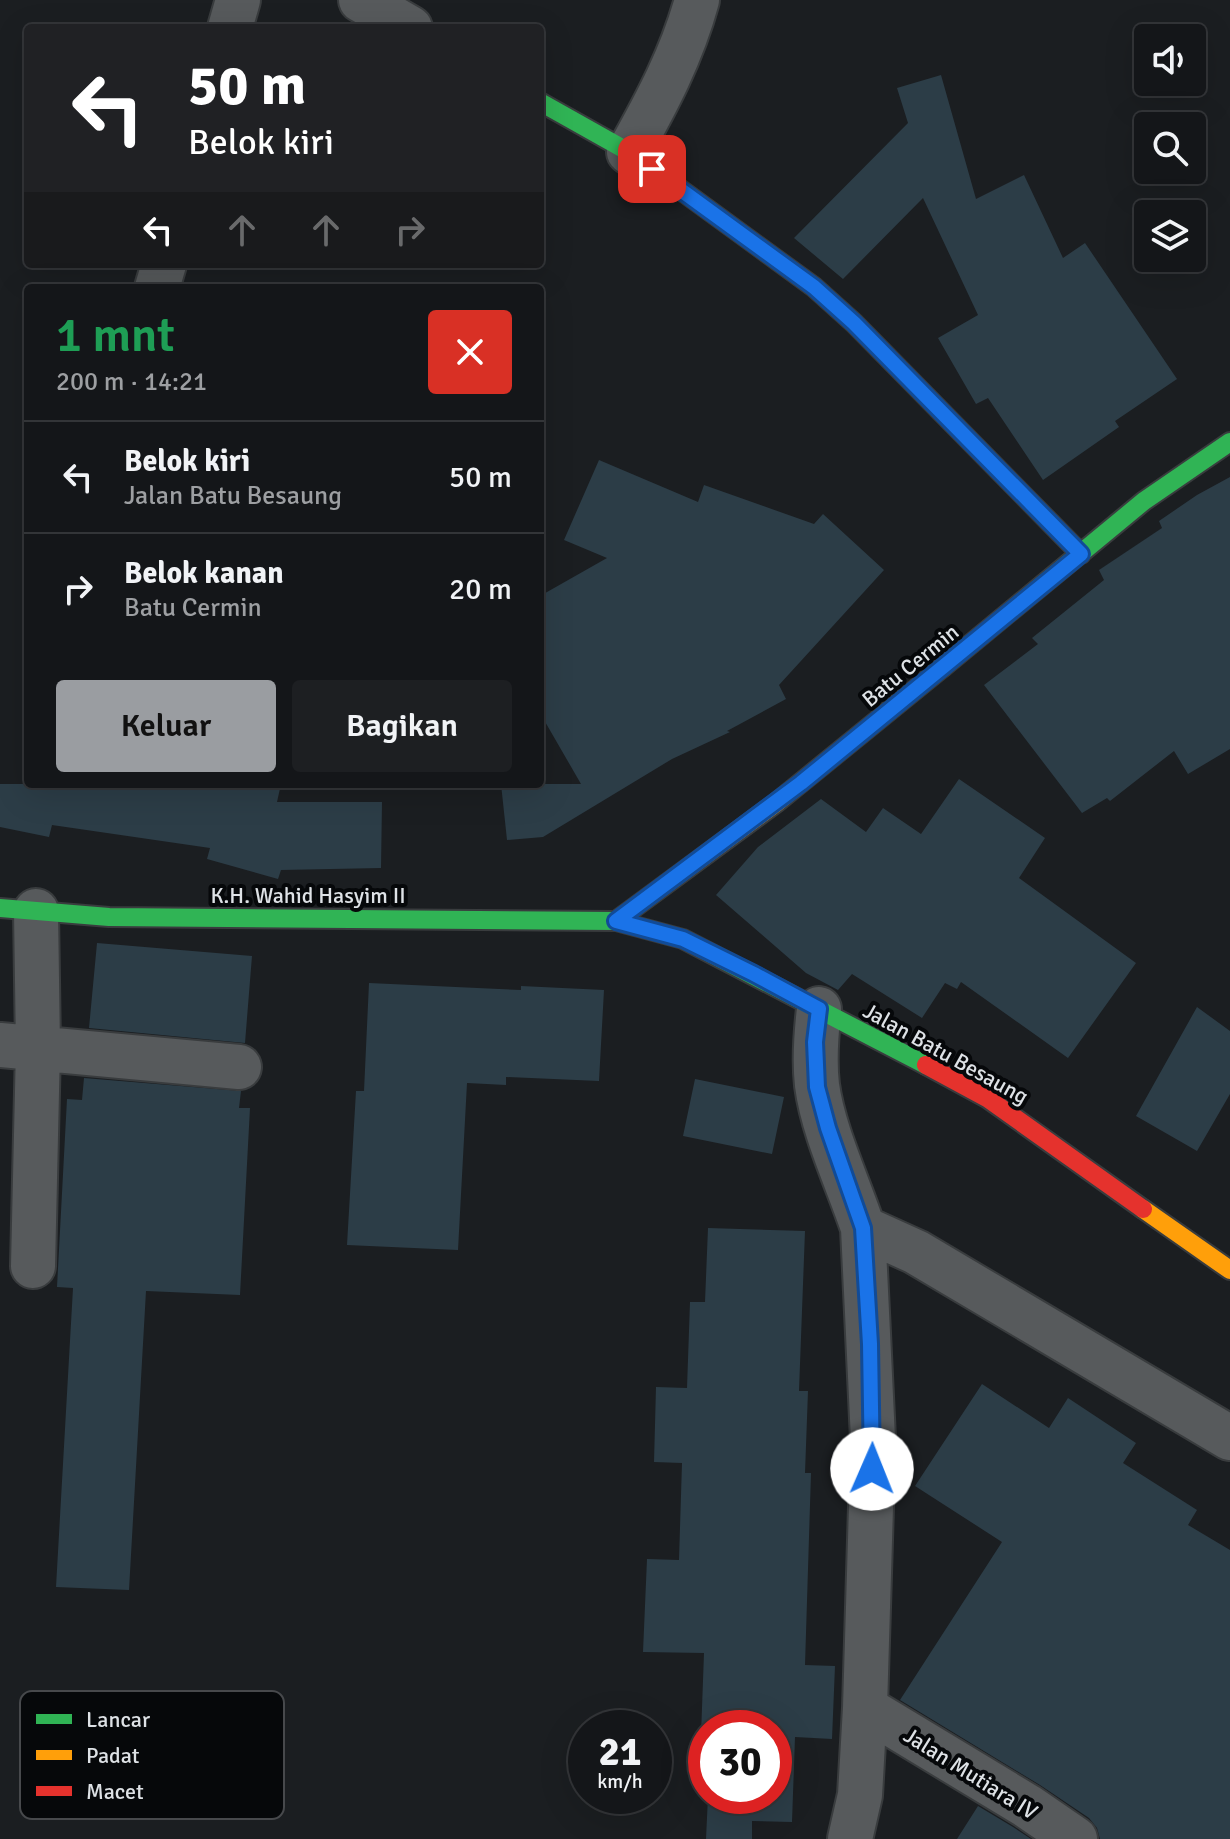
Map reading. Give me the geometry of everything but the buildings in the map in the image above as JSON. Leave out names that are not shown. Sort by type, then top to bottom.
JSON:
[{"type":"street","points":[[231,24],[238,0]]},
{"type":"street","points":[[361,0],[403,24]]},
{"type":"street","points":[[629,152],[665,89],[687,36],[697,0]]},
{"type":"street","points":[[544,104],[629,152],[814,287],[1081,554]]},
{"type":"street","name":"Batu Cermin","points":[[616,921],[801,783],[1144,501],[1230,442]]},
{"type":"street","points":[[18,910],[19,1046],[33,1266]]},
{"type":"street","name":"K.H. Wahid Hasyim II","points":[[18,910],[109,917],[616,921]]},
{"type":"street","name":"Jalan Batu Besaung","points":[[616,921],[683,939],[987,1098],[1230,1270]]},
{"type":"street","points":[[819,1009],[815,1042],[817,1087],[863,1228],[873,1439],[860,1795],[850,1839]]},
{"type":"street","points":[[19,1046],[239,1067]]},
{"type":"street","points":[[863,1228],[916,1252],[1230,1438]]},
{"type":"street","name":"Jalan Mutiara IV","points":[[865,1708],[1027,1806],[1075,1839]]},
{"type":"traffic: fast","points":[[544,104],[629,152],[814,287],[854,323],[1081,554]]},
{"type":"traffic: fast","points":[[943,667],[1144,501],[1230,442]]},
{"type":"traffic: fast","points":[[0,908],[109,917],[616,921],[683,939],[926,1065]]},
{"type":"traffic: slow","points":[[616,921],[776,803],[943,667]]},
{"type":"traffic: slow","points":[[1143,1209],[1230,1270]]},
{"type":"traffic: jam","points":[[926,1065],[987,1098],[1143,1209]]},
{"type":"route","points":[[652,169],[814,287],[854,323],[1081,554],[776,803],[616,921],[683,939],[819,1009],[815,1042],[817,1087],[863,1228],[870,1344],[872,1469]]}]
